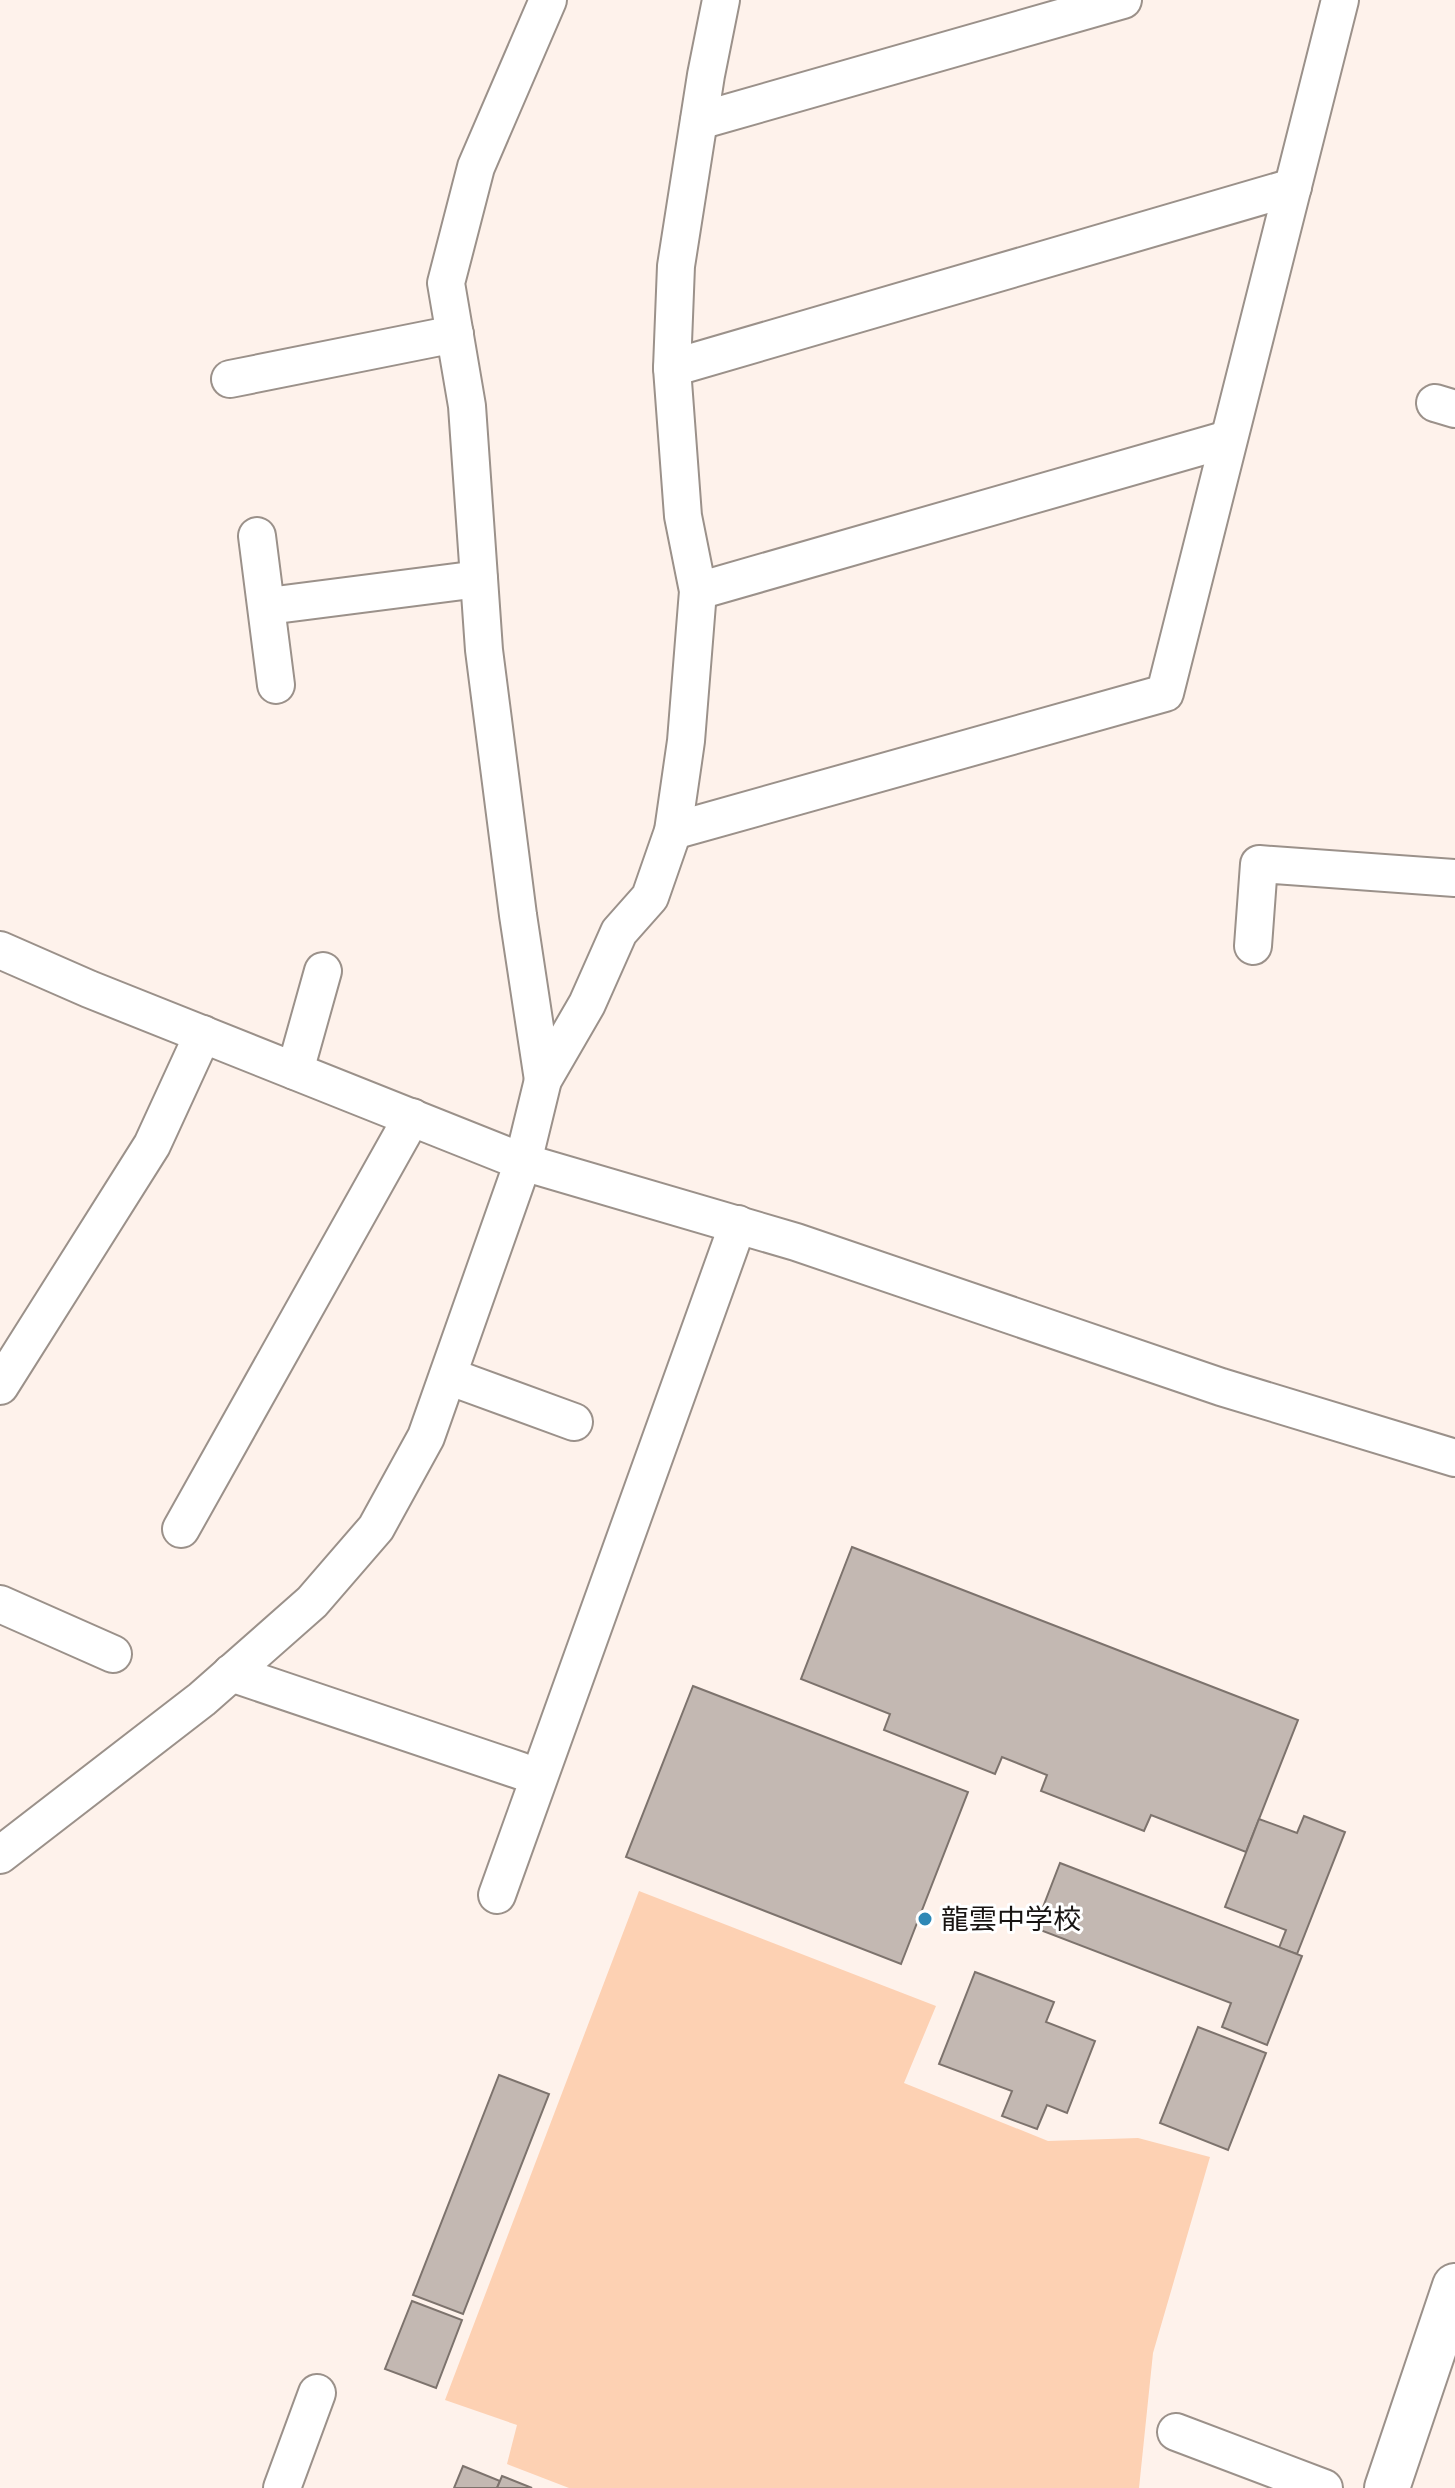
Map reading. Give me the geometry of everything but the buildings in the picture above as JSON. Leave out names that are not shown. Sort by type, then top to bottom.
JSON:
[{"type":"street","points":[[543,1080],[484,650],[467,406],[446,283],[476,167],[548,0]]},
{"type":"street","points":[[0,1855],[202,1699],[312,1602],[376,1528],[426,1437],[523,1162],[543,1080],[587,1004],[619,932],[650,897],[673,831],[686,741],[698,591],[683,516],[672,368],[676,266],[721,0]]},
{"type":"street","points":[[699,121],[1123,0]]},
{"type":"street","points":[[673,831],[1165,693],[1340,0]]},
{"type":"street","points":[[672,368],[1293,187]]},
{"type":"street","points":[[230,379],[455,334]]},
{"type":"street","points":[[698,591],[1228,439]]},
{"type":"street","points":[[257,536],[276,685]]},
{"type":"street","points":[[268,606],[479,579]]},
{"type":"street","points":[[1253,946],[1259,864],[1455,878]]},
{"type":"street","points":[[0,950],[89,989],[523,1162],[738,1224],[1221,1387],[1455,1458]]},
{"type":"street","points":[[295,1071],[323,971]]},
{"type":"street","points":[[0,1386],[152,1145],[203,1034]]},
{"type":"street","points":[[181,1529],[412,1117]]},
{"type":"street","points":[[497,1895],[738,1224]]},
{"type":"street","points":[[448,1376],[574,1422]]},
{"type":"street","points":[[0,1604],[113,1654]]},
{"type":"street","points":[[231,1673],[521,1771]]},
{"type":"street","points":[[1387,2488],[1455,2286]]},
{"type":"street","points":[[282,2488],[317,2393]]},
{"type":"street","points":[[1176,2432],[1324,2488]]},
{"type":"shaded area","points":[[639,1891],[936,2006],[904,2083],[1048,2141],[1138,2138],[1210,2157],[1153,2353],[1139,2488],[569,2488],[507,2464],[517,2425],[445,2400]]},
{"type":"place","name":"龍雲中学校","points":[[925,1919]]}]
